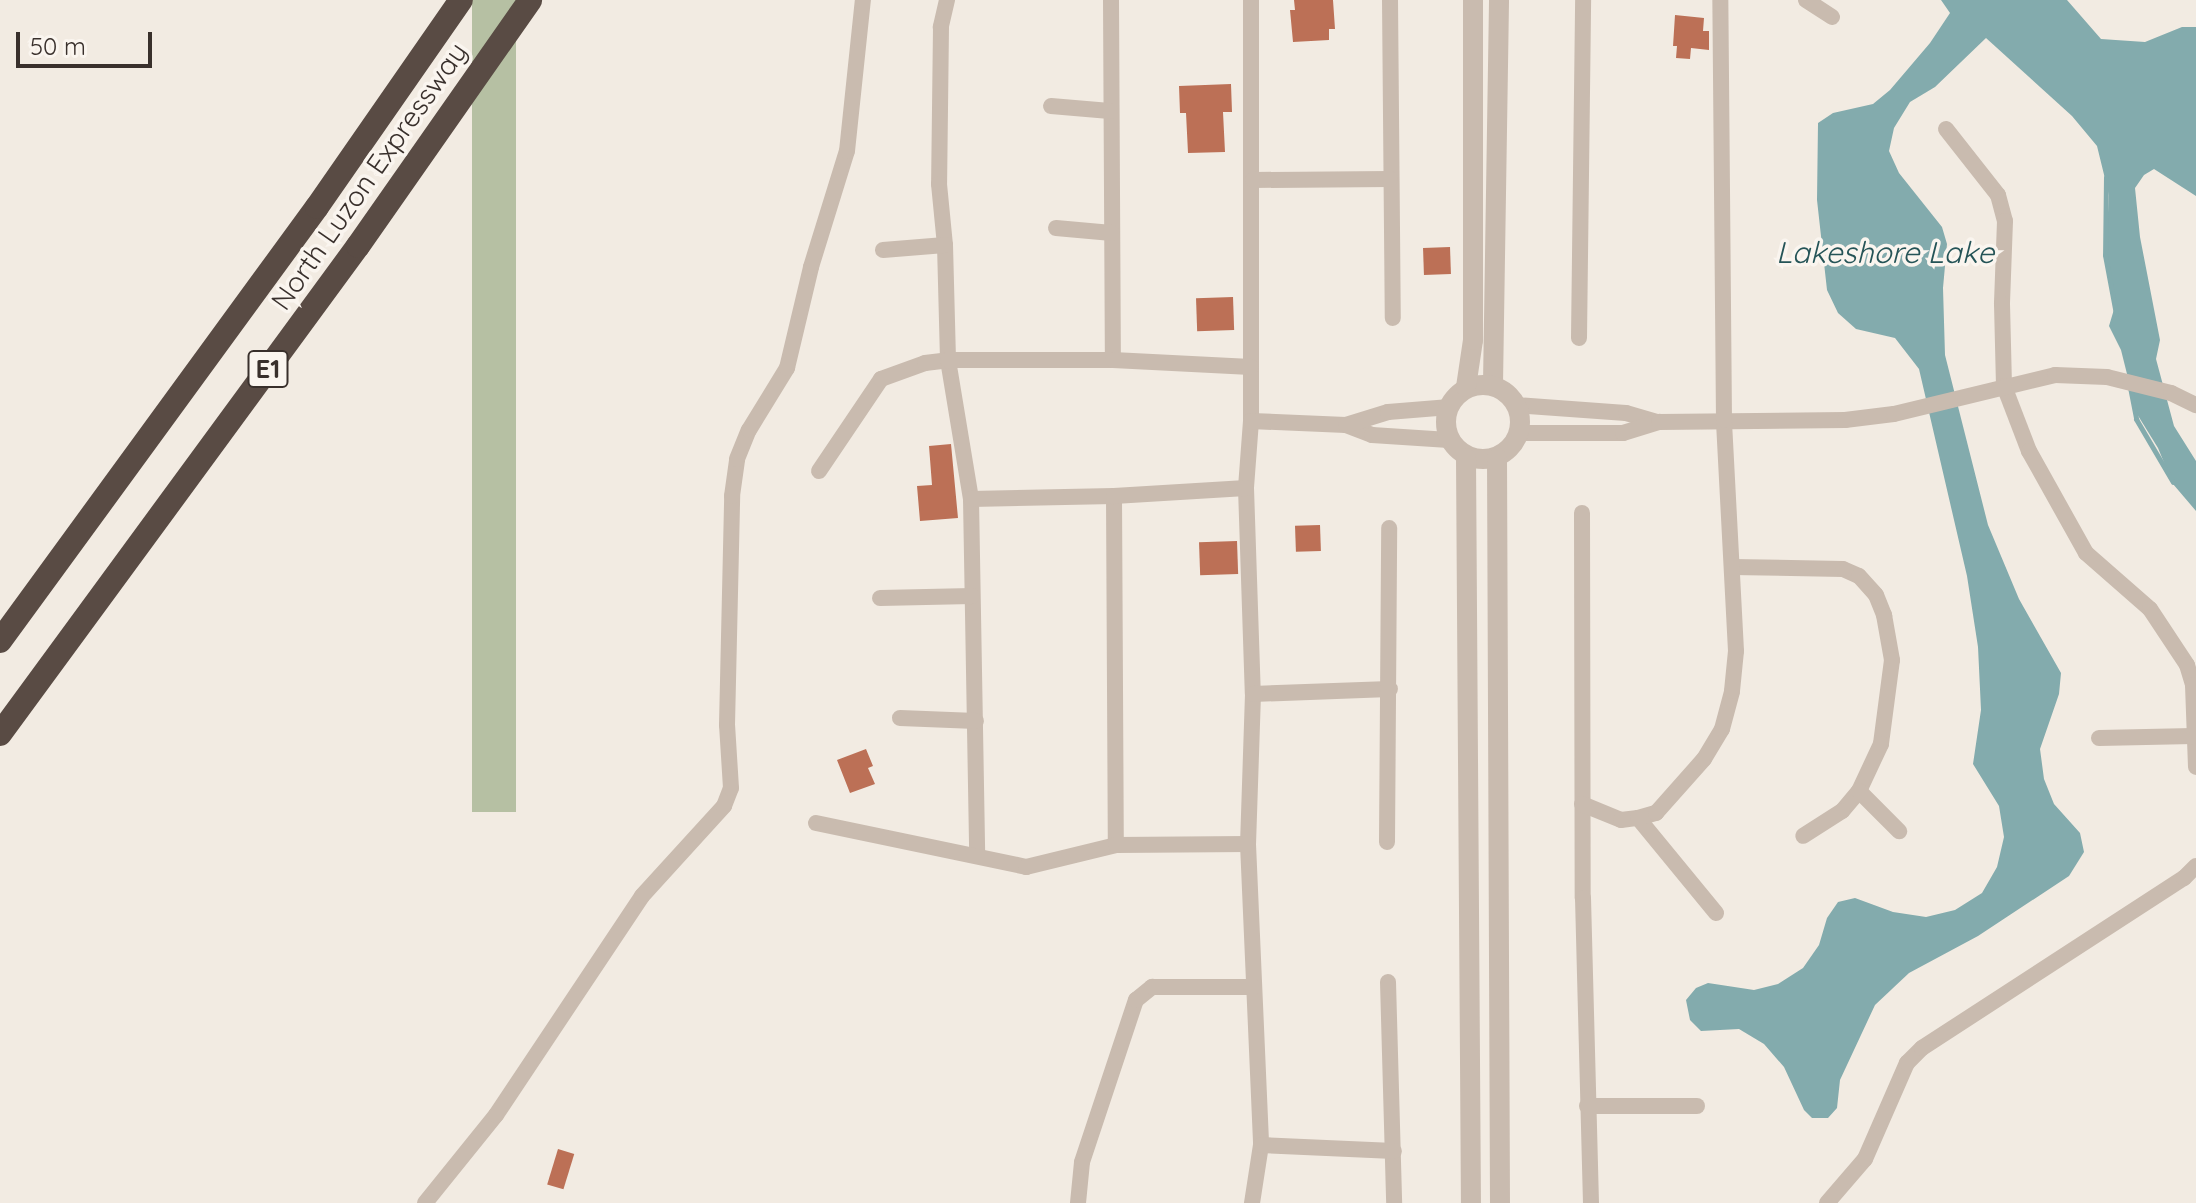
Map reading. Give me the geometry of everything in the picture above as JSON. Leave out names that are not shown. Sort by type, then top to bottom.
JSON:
[{"type":"highway","name":"North Luzon Expressway","points":[[0,641],[317,207],[461,0]]},
{"type":"highway","name":"North Luzon Expressway","points":[[0,734],[358,246],[530,0]]},
{"type":"street","points":[[425,1203],[496,1115],[642,896],[724,806],[731,788],[727,725],[732,496],[737,459],[749,430],[787,368],[811,267],[847,151],[863,0]]},
{"type":"street","points":[[947,0],[941,27],[939,184],[945,245],[948,360],[971,499],[977,856]]},
{"type":"street","points":[[1111,0],[1113,360]]},
{"type":"street","points":[[1251,0],[1251,421],[1246,488],[1253,694],[1248,844],[1261,1145],[1252,1203]]},
{"type":"street","points":[[1390,0],[1393,318]]},
{"type":"street","points":[[1471,1203],[1466,458],[1449,440],[1446,424],[1450,407],[1466,387],[1473,340],[1473,0]]},
{"type":"street","points":[[1493,384],[1499,0]]},
{"type":"street","points":[[1579,338],[1583,0]]},
{"type":"street","points":[[1582,804],[1621,820],[1656,813],[1704,759],[1722,729],[1732,691],[1736,651],[1724,420],[1720,0]]},
{"type":"street","points":[[1806,0],[1832,17]]},
{"type":"street","points":[[1051,106],[1110,111]]},
{"type":"street","points":[[1946,129],[1998,195],[2005,221],[2002,304],[2004,386],[2029,451],[2086,553],[2150,609],[2187,665],[2193,685],[2196,767]]},
{"type":"street","points":[[1253,180],[1390,179]]},
{"type":"street","points":[[1056,228],[1112,233]]},
{"type":"street","points":[[883,250],[945,245]]},
{"type":"street","points":[[819,471],[881,379],[948,360],[1113,360],[1251,367]]},
{"type":"street","points":[[1519,433],[1623,433],[1659,422],[1845,420],[1925,409],[2055,375],[2107,377],[2171,393],[2196,405]]},
{"type":"street","points":[[1466,387],[1493,384],[1503,389],[1515,405],[1519,433],[1513,446],[1497,458],[1466,458]]},
{"type":"street","points":[[1515,405],[1626,413],[1659,422]]},
{"type":"street","points":[[1346,425],[1388,412],[1450,407]]},
{"type":"street","points":[[1251,421],[1346,425],[1372,435],[1449,440]]},
{"type":"street","points":[[1497,458],[1500,1203]]},
{"type":"street","points":[[971,499],[1114,496],[1246,488]]},
{"type":"street","points":[[1114,496],[1116,845]]},
{"type":"street","points":[[1582,513],[1582,804],[1591,1203]]},
{"type":"street","points":[[1387,842],[1389,528]]},
{"type":"street","points":[[1732,567],[1843,569],[1859,576],[1876,595],[1884,615],[1892,660],[1881,744],[1859,791],[1842,811],[1803,836]]},
{"type":"street","points":[[880,598],[972,596]]},
{"type":"street","points":[[1253,694],[1390,689]]},
{"type":"street","points":[[900,718],[976,721]]},
{"type":"street","points":[[2099,738],[2193,736]]},
{"type":"street","points":[[1859,791],[1899,831]]},
{"type":"street","points":[[1638,818],[1716,913]]},
{"type":"street","points":[[816,823],[1026,867],[1044,865],[1087,849],[1116,845],[1248,844]]},
{"type":"street","points":[[1827,1203],[1865,1159],[1907,1063],[1922,1048],[2184,878],[2196,866]]},
{"type":"street","points":[[1388,982],[1394,1203]]},
{"type":"street","points":[[1078,1203],[1082,1162],[1136,1000],[1152,987],[1254,987]]},
{"type":"street","points":[[1587,1106],[1697,1106]]},
{"type":"street","points":[[1261,1145],[1394,1151]]},
{"type":"green space","points":[[472,0],[516,0],[516,812],[472,812]]},
{"type":"water","name":"Lakeshore Lake","points":[[1941,0],[2067,0],[2101,39],[2145,42],[2182,27],[2196,27],[2196,196],[2154,169],[2144,175],[2135,188],[2140,237],[2160,340],[2156,359],[2174,426],[2196,461],[2196,511],[2173,484],[2158,448],[2137,414],[2121,350],[2109,326],[2115,306],[2106,248],[2109,195],[2097,146],[2072,116],[1986,38],[1935,87],[1910,102],[1894,128],[1889,151],[1899,173],[1942,227],[1947,244],[1943,288],[1945,355],[1988,525],[2019,599],[2061,673],[2059,694],[2040,749],[2044,779],[2054,804],[2080,833],[2084,852],[2069,876],[1978,936],[1909,973],[1875,1005],[1840,1080],[1837,1108],[1828,1118],[1812,1118],[1804,1110],[1784,1067],[1764,1044],[1739,1029],[1701,1031],[1690,1020],[1686,1000],[1696,988],[1708,983],[1754,990],[1778,984],[1803,968],[1819,945],[1827,918],[1838,902],[1855,898],[1893,912],[1926,917],[1955,910],[1982,893],[1997,867],[2004,837],[1999,806],[1973,764],[1981,710],[1978,647],[1967,576],[1919,369],[1895,338],[1856,329],[1838,313],[1827,290],[1817,200],[1818,123],[1833,113],[1873,104],[1890,90],[1930,43],[1950,13]]},
{"type":"building","points":[[1294,0],[1333,0],[1335,29],[1329,29],[1329,40],[1293,42],[1290,10],[1295,10]]},
{"type":"building","points":[[1675,15],[1704,18],[1703,31],[1709,31],[1709,50],[1691,48],[1690,59],[1676,58],[1677,46],[1673,46]]},
{"type":"building","points":[[1231,84],[1232,112],[1223,112],[1225,152],[1188,153],[1186,113],[1180,113],[1179,86]]},
{"type":"building","points":[[1450,247],[1451,274],[1424,275],[1423,248]]},
{"type":"building","points":[[1233,297],[1234,330],[1197,331],[1196,298]]},
{"type":"building","points":[[951,444],[958,518],[920,521],[917,486],[932,485],[929,446]]},
{"type":"building","points":[[1320,525],[1321,551],[1296,552],[1295,526]]},
{"type":"building","points":[[1237,541],[1238,574],[1200,575],[1199,542]]},
{"type":"building","points":[[866,749],[873,766],[868,768],[875,784],[850,793],[837,760]]},
{"type":"building","points":[[558,1149],[574,1154],[563,1189],[547,1184]]},
{"type":"waterway","points":[[2106,177],[2105,255],[2116,314]]},
{"type":"waterway","points":[[2130,387],[2136,419],[2173,482]]}]
